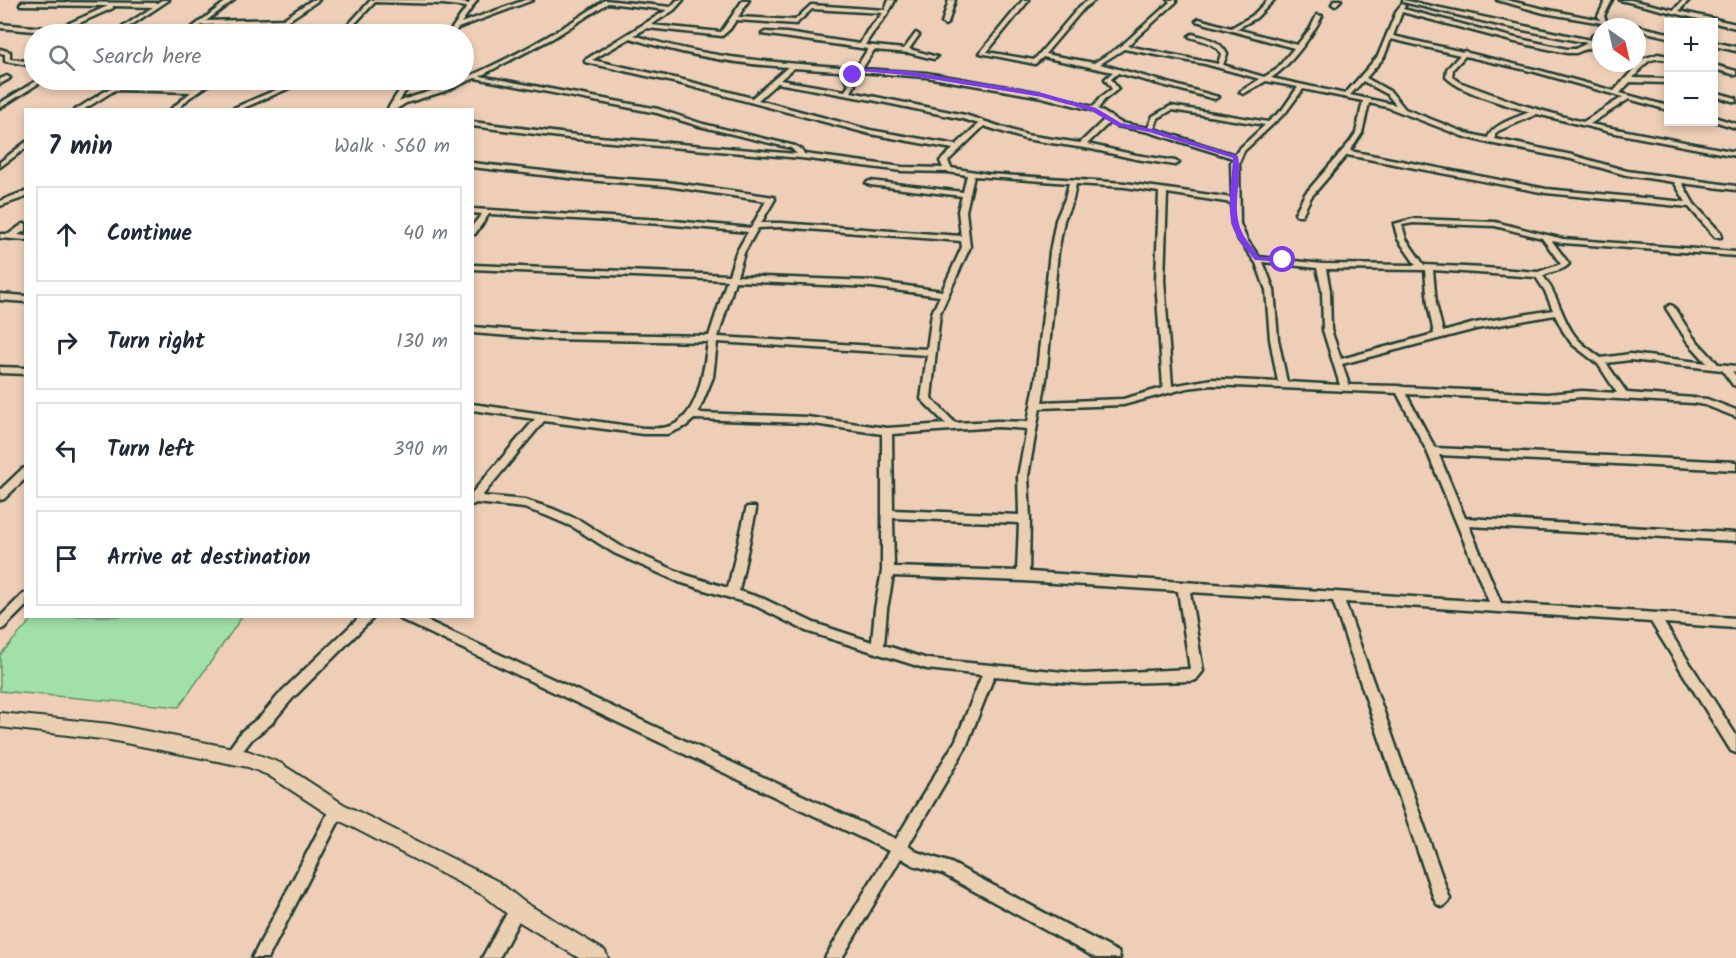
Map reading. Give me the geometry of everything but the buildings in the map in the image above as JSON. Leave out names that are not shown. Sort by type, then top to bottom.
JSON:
[{"type":"street","points":[[130,24],[166,0]]},
{"type":"street","points":[[201,23],[231,0]]},
{"type":"street","points":[[281,24],[316,0]]},
{"type":"street","points":[[351,24],[374,0],[472,3]]},
{"type":"street","points":[[464,24],[530,0]]},
{"type":"street","points":[[680,0],[672,9],[631,36],[587,61],[683,82],[730,97],[754,100],[870,132],[956,147]]},
{"type":"street","points":[[646,26],[717,35],[728,28],[746,0]]},
{"type":"street","points":[[861,47],[869,32],[887,12],[892,0]]},
{"type":"street","points":[[945,22],[952,0]]},
{"type":"street","points":[[1026,0],[982,52],[1035,62],[1068,27],[1082,8],[1092,0]]},
{"type":"street","points":[[1095,65],[1123,46],[1173,0]]},
{"type":"street","points":[[1231,30],[1254,16],[1271,0]]},
{"type":"street","points":[[1346,96],[1381,57],[1400,10],[1405,0],[1493,22],[1591,42],[1589,46],[1576,51],[1549,48],[1400,10]]},
{"type":"street","points":[[1500,0],[1592,22]]},
{"type":"street","points":[[1602,18],[1609,0]]},
{"type":"street","points":[[1623,0],[1736,26]]},
{"type":"street","points":[[1675,12],[1686,0]]},
{"type":"street","points":[[474,75],[552,36],[608,1],[672,9]]},
{"type":"street","points":[[458,24],[472,3]]},
{"type":"street","points":[[22,4],[159,5]]},
{"type":"street","points":[[73,24],[116,5]]},
{"type":"street","points":[[734,18],[796,22],[811,7],[887,12]]},
{"type":"street","points":[[1244,92],[1278,71],[1313,29],[1319,16]]},
{"type":"street","points":[[201,23],[284,21]]},
{"type":"street","points":[[1199,21],[1297,47]]},
{"type":"street","points":[[0,26],[24,28]]},
{"type":"street","points":[[1646,30],[1664,34]]},
{"type":"street","points":[[765,34],[786,35],[861,47],[906,50],[934,57]]},
{"type":"street","points":[[906,50],[916,35]]},
{"type":"street","points":[[631,36],[667,48],[792,67],[926,75],[1042,95],[1094,110],[1119,125],[1150,130],[1236,157]]},
{"type":"street","points":[[1192,36],[1221,46],[1224,54],[1220,65]]},
{"type":"street","points":[[1390,37],[1465,53],[1664,107]]},
{"type":"street","points":[[1718,45],[1736,49]]},
{"type":"street","points":[[1123,46],[1220,65],[1268,79],[1402,109],[1452,131],[1491,142],[1572,157],[1626,173],[1736,188]]},
{"type":"street","points":[[847,94],[852,85],[848,82],[849,78],[858,70],[872,48]]},
{"type":"street","points":[[0,51],[8,53],[7,60],[11,63],[24,64]]},
{"type":"street","points":[[1465,53],[1450,69],[1449,77],[1453,82],[1535,112],[1659,141],[1736,154]]},
{"type":"street","points":[[1043,55],[1118,70],[1215,97]]},
{"type":"street","points":[[0,59],[9,57]]},
{"type":"street","points":[[1616,93],[1642,61],[1649,58],[1664,58]]},
{"type":"street","points":[[754,100],[792,67]]},
{"type":"street","points":[[1718,68],[1736,73]]},
{"type":"street","points":[[1094,110],[1102,99],[1115,89],[1108,80],[1118,70]]},
{"type":"street","points":[[474,76],[658,111],[701,125],[793,147],[800,151],[801,156]]},
{"type":"street","points":[[1363,79],[1389,93],[1402,109]]},
{"type":"street","points":[[1628,80],[1664,81]]},
{"type":"street","points":[[774,81],[965,117],[1025,137],[1082,145],[1175,163]]},
{"type":"street","points":[[1283,385],[1274,339],[1270,290],[1265,272],[1243,240],[1236,224],[1236,157],[1249,142],[1284,111],[1302,86]]},
{"type":"street","points":[[0,106],[25,90]]},
{"type":"street","points":[[81,108],[111,90]]},
{"type":"street","points":[[175,108],[196,90]]},
{"type":"street","points":[[237,108],[280,90]]},
{"type":"street","points":[[391,108],[403,90]]},
{"type":"street","points":[[391,108],[442,90]]},
{"type":"street","points":[[1718,95],[1736,100]]},
{"type":"street","points":[[1585,124],[1628,97]]},
{"type":"street","points":[[1299,213],[1308,196],[1347,153],[1359,133],[1366,100]]},
{"type":"street","points":[[1150,130],[1155,117],[1171,108],[1270,124]]},
{"type":"street","points":[[1491,142],[1492,134],[1496,130],[1535,112]]},
{"type":"street","points":[[1082,145],[1108,120]]},
{"type":"street","points":[[1718,121],[1736,126]]},
{"type":"street","points":[[474,124],[576,137],[801,156],[902,170],[948,170],[971,175],[1163,191],[1235,201]]},
{"type":"street","points":[[948,170],[944,161],[982,124]]},
{"type":"street","points":[[0,165],[24,146]]},
{"type":"street","points":[[1347,153],[1546,191],[1691,205]]},
{"type":"street","points":[[474,165],[771,198],[740,253],[713,339],[708,377],[692,416],[683,424],[668,431],[643,431],[474,407]]},
{"type":"street","points":[[953,428],[949,421],[926,399],[930,383],[936,313],[949,279],[966,246],[962,224],[965,195],[971,175]]},
{"type":"street","points":[[1677,181],[1691,205],[1718,235]]},
{"type":"street","points":[[1023,576],[1025,519],[1023,476],[1037,405],[1054,252],[1060,220],[1069,199],[1072,182]]},
{"type":"street","points":[[870,183],[965,195]]},
{"type":"street","points":[[1163,191],[1160,280],[1168,390]]},
{"type":"street","points":[[0,204],[24,195]]},
{"type":"street","points":[[474,211],[753,228],[781,225],[965,239]]},
{"type":"street","points":[[474,229],[487,212]]},
{"type":"street","points":[[1439,335],[1425,267],[1402,239],[1398,224],[1413,221],[1495,224],[1546,238],[1736,254]]},
{"type":"street","points":[[12,236],[24,227]]},
{"type":"street","points":[[0,237],[24,238]]},
{"type":"street","points":[[1257,259],[1283,260],[1321,266],[1500,270],[1540,275],[1565,264],[1546,238]]},
{"type":"street","points":[[1321,266],[1326,290],[1327,330],[1345,387]]},
{"type":"street","points":[[474,267],[872,284],[944,294]]},
{"type":"street","points":[[1540,275],[1573,340],[1601,362],[1624,396]]},
{"type":"street","points":[[0,297],[24,298]]},
{"type":"street","points":[[1670,308],[1690,339],[1736,383]]},
{"type":"street","points":[[1337,363],[1474,326],[1558,312]]},
{"type":"street","points":[[474,330],[547,336],[713,339],[931,352]]},
{"type":"street","points":[[1601,362],[1610,358],[1630,357],[1736,369]]},
{"type":"street","points":[[0,370],[24,370]]},
{"type":"street","points":[[1037,405],[1123,402],[1168,390],[1212,382],[1546,397],[1582,394],[1624,396],[1703,401],[1736,414]]},
{"type":"street","points":[[1399,389],[1432,450],[1497,607]]},
{"type":"street","points":[[692,416],[807,420],[887,431],[998,424],[1032,426]]},
{"type":"street","points":[[474,500],[542,417]]},
{"type":"street","points":[[878,649],[881,609],[888,571],[887,431]]},
{"type":"street","points":[[1432,450],[1736,466]]},
{"type":"street","points":[[0,496],[24,474]]},
{"type":"street","points":[[474,500],[525,504],[549,512],[577,524],[618,550],[683,579],[760,602],[810,627],[927,664],[1084,679],[1192,676],[1197,671],[1183,587]]},
{"type":"street","points":[[733,594],[750,510]]},
{"type":"street","points":[[888,514],[1025,519]]},
{"type":"street","points":[[1463,522],[1736,537]]},
{"type":"street","points":[[888,571],[1023,576],[1736,622]]},
{"type":"street","points":[[1337,596],[1442,899]]},
{"type":"street","points":[[0,625],[24,600]]},
{"type":"street","points":[[1654,617],[1736,747]]},
{"type":"street","points":[[230,757],[247,735],[266,720],[287,695],[367,618]]},
{"type":"street","points":[[408,618],[900,849],[913,858],[946,868],[1112,958]]},
{"type":"street","points":[[833,958],[900,849],[961,743],[990,670]]},
{"type":"street","points":[[0,720],[110,732],[248,759],[274,769],[337,810],[492,890],[517,909],[598,958]]},
{"type":"street","points":[[260,958],[337,810]]},
{"type":"street","points":[[490,958],[517,909]]},
{"type":"green space","points":[[33,618],[241,618],[179,707],[0,691],[0,655]]},
{"type":"route","points":[[853,75],[858,70],[926,75],[1052,97],[1094,110],[1119,125],[1150,130],[1236,157],[1234,214],[1243,240],[1257,259],[1283,260]]}]
